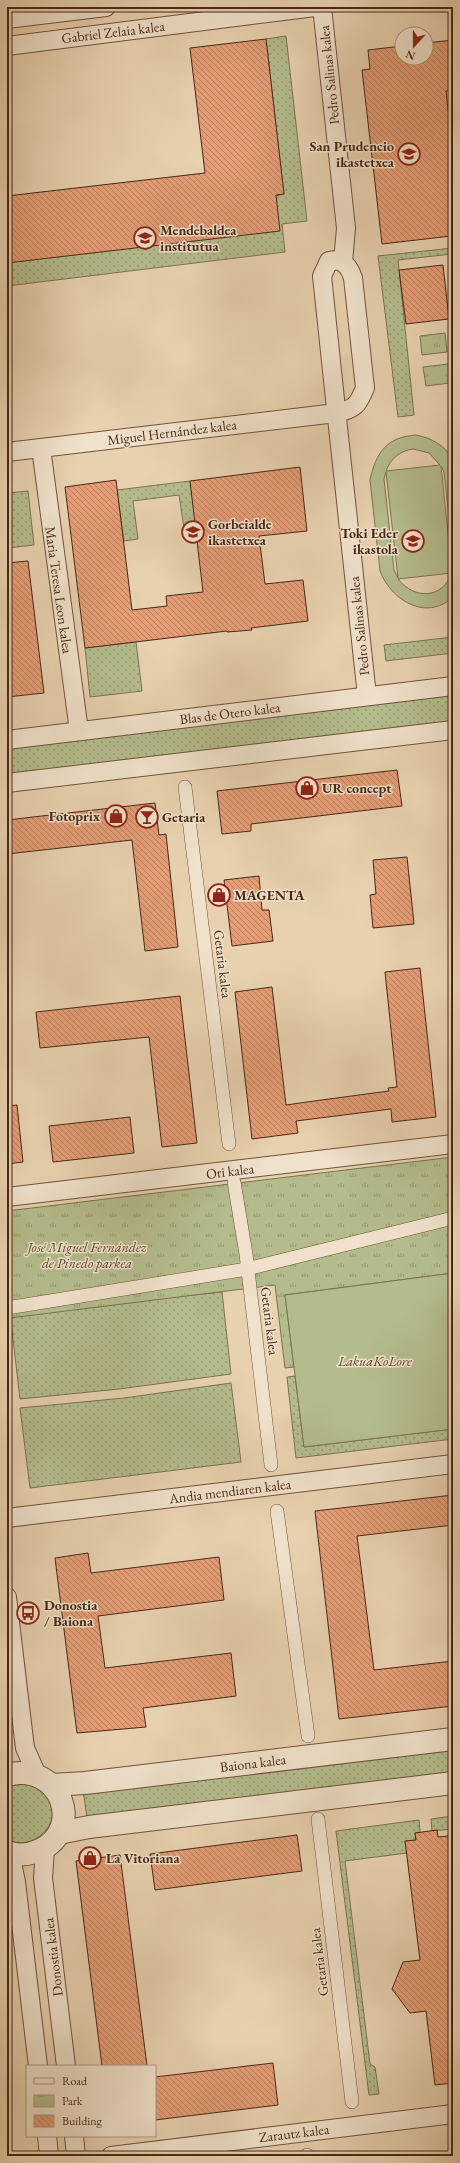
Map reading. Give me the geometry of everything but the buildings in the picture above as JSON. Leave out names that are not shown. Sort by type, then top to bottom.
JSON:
[{"type":"street","name":"Gabriel Zelaia kalea","points":[[7,19],[106,7]]},
{"type":"street","name":"Gabriel Zelaia kalea","points":[[7,46],[315,7]]},
{"type":"street","name":"Pedro Salinas kalea","points":[[322,7],[346,228],[343,262],[335,259],[329,261],[322,276],[367,696]]},
{"type":"street","points":[[336,413],[351,409],[360,400],[365,388],[353,278],[349,268],[343,262]]},
{"type":"street","name":"Miguel Hernández kalea","points":[[7,452],[336,413]]},
{"type":"street","name":"Maria Teresa Leon kalea","points":[[41,448],[79,731]]},
{"type":"street","name":"Blas de Otero kalea","points":[[7,740],[453,686]]},
{"type":"street","points":[[7,784],[453,730]]},
{"type":"street","name":"Getaria kalea","points":[[185,787],[229,1144]]},
{"type":"street","name":"Ori kalea","points":[[7,1197],[453,1144]]},
{"type":"street","name":"Getaria kalea","points":[[234,1182],[247,1269],[271,1465]]},
{"type":"street","points":[[7,1308],[247,1269],[453,1218]]},
{"type":"street","name":"Andia mendiaren kalea","points":[[7,1518],[453,1464]]},
{"type":"street","points":[[277,1510],[308,1736]]},
{"type":"street","points":[[7,1597],[25,1748],[45,1780],[58,1793],[63,1813],[52,1840]]},
{"type":"street","name":"Baiona kalea","points":[[7,1775],[27,1772],[45,1780],[92,1782],[453,1739]]},
{"type":"street","points":[[8,1852],[22,1855],[34,1853],[52,1840],[97,1826],[453,1783]]},
{"type":"street","name":"Getaria kalea","points":[[318,1819],[352,2102]]},
{"type":"street","name":"Donostia kalea","points":[[52,1840],[43,1878],[66,2065]]},
{"type":"street","name":"Donostia kalea","points":[[8,1852],[16,1882],[38,2065]]},
{"type":"street","name":"Zarautz kalea","points":[[111,2156],[453,2114]]},
{"type":"street","points":[[46,2137],[49,2156]]},
{"type":"street","points":[[74,2137],[76,2156]]},
{"type":"green space","points":[[286,36],[307,221],[282,224],[285,252],[7,286],[7,263],[284,194],[266,39]]},
{"type":"green space","points":[[453,248],[453,256],[452,254],[398,260],[414,415],[398,417],[378,256]]},
{"type":"green space","points":[[445,333],[447,352],[422,355],[420,336]]},
{"type":"green space","points":[[448,364],[450,383],[426,386],[423,367]]},
{"type":"green space","points":[[416,435],[432,440],[445,449],[453,458],[453,554],[444,472],[441,466],[452,572],[453,570],[453,597],[443,604],[432,608],[410,604],[401,599],[392,591],[380,571],[370,480],[376,461],[384,448],[397,439]],"holes":[[[413,449],[429,453],[440,465],[386,471],[390,462],[396,456],[404,451]],[[386,472],[398,578],[394,570],[384,479]],[[452,573],[448,582],[442,588],[428,594],[412,591],[398,579]]]},
{"type":"green space","points":[[190,481],[197,533],[185,535],[179,495],[133,501],[138,539],[124,541],[117,490]]},
{"type":"green space","points":[[28,491],[34,545],[7,548],[7,493]]},
{"type":"green space","points":[[453,637],[453,653],[386,661],[384,645]]},
{"type":"green space","points":[[136,642],[142,691],[90,697],[85,648]]},
{"type":"green space","points":[[453,695],[453,722],[7,777],[7,748]]},
{"type":"green space","name":"José Miguel Fernández de Pinedo parkea","points":[[453,1157],[453,1273],[285,1295],[294,1367],[285,1368],[275,1285],[10,1318],[7,1292],[7,1211]]},
{"type":"green space","name":"LakuaKoLore","points":[[453,1273],[453,1429],[304,1447],[285,1295]]},
{"type":"green space","points":[[222,1292],[231,1374],[119,1389],[20,1399],[10,1314]]},
{"type":"green space","points":[[295,1376],[304,1447],[453,1429],[453,1439],[296,1458],[287,1377]]},
{"type":"green space","points":[[231,1383],[241,1462],[30,1488],[20,1408],[124,1398]]},
{"type":"green space","points":[[453,1745],[453,1774],[87,1818],[83,1790]]},
{"type":"green space","points":[[29,1782],[49,1797],[53,1807],[53,1817],[49,1826],[35,1839],[16,1843],[7,1839],[7,1786]]},
{"type":"green space","points":[[453,1816],[453,1829],[432,1831],[431,1819]]},
{"type":"green space","points":[[419,1820],[420,1832],[415,1833],[416,1840],[405,1841],[407,1853],[345,1861],[370,2064],[375,2067],[379,2094],[369,2095],[336,1831]]},
{"type":"place","name":"San Prudencio ikastetxea","points":[[409,154]]},
{"type":"place","name":"Mendebaldea institutua","points":[[145,238]]},
{"type":"place","name":"Gorbeialde ikastetxea","points":[[193,532]]},
{"type":"place","name":"Toki Eder ikastola","points":[[413,541]]},
{"type":"place","name":"UR concept","points":[[307,788]]},
{"type":"place","name":"Fotoprix","points":[[116,816]]},
{"type":"place","name":"Getaria","points":[[147,817]]},
{"type":"place","name":"MAGENTA","points":[[219,895]]},
{"type":"place","name":"Donostia / Baiona","points":[[28,1613]]},
{"type":"place","name":"La Vitoriana","points":[[90,1858]]}]
